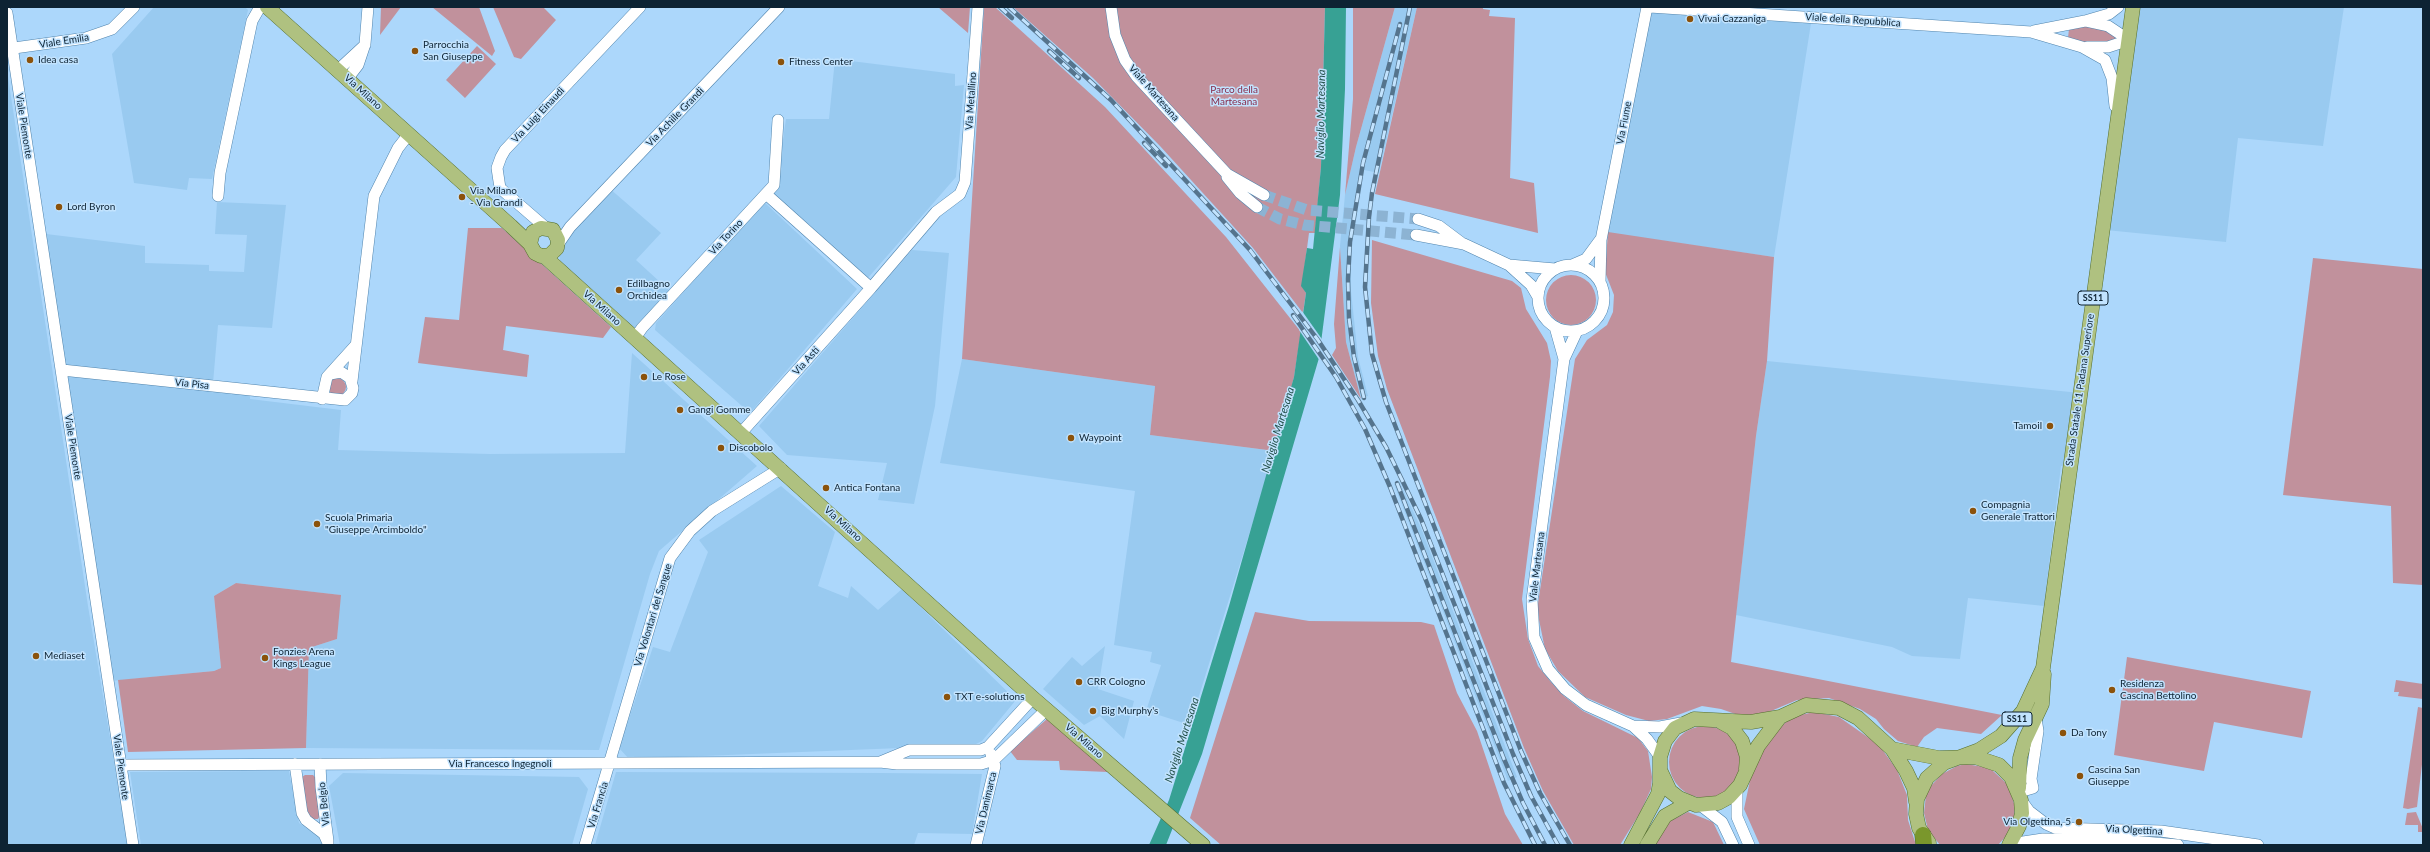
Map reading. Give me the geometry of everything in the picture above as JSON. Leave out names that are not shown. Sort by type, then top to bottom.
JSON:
[{"type":"main road","name":"Via Milano","points":[[268,7],[511,226],[530,244],[535,253],[552,251]]},
{"type":"main road","name":"Strada Statale 11 Padana Superiore","points":[[2009,845],[2021,820],[2024,794],[2020,758],[2025,740],[2036,718],[2043,699],[2045,654],[2133,7]]},
{"type":"main road","points":[[511,226],[545,229]]},
{"type":"main road","name":"Via Milano","points":[[545,229],[558,236],[552,251],[560,271],[781,468],[1034,698],[1203,845]]},
{"type":"main road","points":[[530,244],[531,236],[545,229]]},
{"type":"main road","name":"Strada Statale 11 Padana Superiore","points":[[1925,842],[1917,821],[1916,806],[1919,791],[1927,778],[1937,767],[1993,743],[2014,723],[2038,682],[2045,654]]},
{"type":"main road","points":[[1631,845],[1657,798],[1660,764],[1668,736],[1685,722],[1700,718],[1746,722],[1780,717],[1806,705],[1835,707],[1855,716],[1892,749],[1914,788],[1916,806]]},
{"type":"main road","points":[[1648,845],[1665,816],[1694,804],[1718,803],[1737,790],[1761,741],[1780,717]]},
{"type":"main road","points":[[1717,720],[1732,728],[1742,741],[1747,756],[1745,773]]},
{"type":"main road","points":[[1892,749],[1931,757],[1958,757]]},
{"type":"main road","name":"Strada Statale 11 Padana Superiore","points":[[1958,757],[1975,757],[1999,765],[2011,777],[2024,794]]},
{"type":"main road","points":[[1660,764],[1670,791],[1694,804]]},
{"type":"street","name":"Viale Emilia","points":[[10,49],[86,38],[112,28],[134,7]]},
{"type":"street","points":[[218,196],[220,173],[251,29],[260,7]]},
{"type":"street","name":"Via Luigi Einaudi","points":[[545,229],[500,188],[497,168],[501,157],[505,150],[640,7]]},
{"type":"street","name":"Via Achille Grandi","points":[[552,251],[570,227],[779,7]]},
{"type":"street","name":"Via Metallino","points":[[960,194],[965,182],[978,7]]},
{"type":"street","name":"Viale Martesana","points":[[1111,7],[1115,35],[1122,53],[1134,72],[1220,167],[1240,193],[1257,207]]},
{"type":"street","name":"Viale della Repubblica","points":[[1649,7],[2031,32],[2068,42],[2082,47],[2101,57],[2109,66],[2114,89],[2116,127]]},
{"type":"street","name":"Via Fiume","points":[[1600,282],[1601,240],[1649,7]]},
{"type":"street","name":"Viale della Repubblica","points":[[2031,32],[2085,21],[2108,14],[2118,7]]},
{"type":"street","points":[[343,74],[365,44],[368,8]]},
{"type":"street","name":"Viale Piemonte","points":[[7,13],[10,49],[62,370],[133,845]]},
{"type":"street","name":"Viale della Repubblica","points":[[2085,21],[2108,26],[2129,40]]},
{"type":"street","points":[[2068,42],[2066,33],[2070,24]]},
{"type":"street","name":"Viale della Repubblica","points":[[2082,47],[2108,47],[2129,40]]},
{"type":"street","name":"Via Torino","points":[[635,338],[642,328],[774,185],[778,120]]},
{"type":"street","name":"Via Pisa","points":[[62,370],[322,399],[345,400],[352,393],[355,346],[374,196],[398,148],[409,134]]},
{"type":"street","name":"Viale Martesana","points":[[1220,167],[1251,189],[1264,195]]},
{"type":"street","points":[[766,194],[871,288]]},
{"type":"street","name":"Via Asti","points":[[742,433],[871,288],[936,212],[960,194]]},
{"type":"street","points":[[1418,219],[1447,230],[1464,244]]},
{"type":"street","points":[[545,229],[570,227]]},
{"type":"street","points":[[1416,235],[1464,244],[1509,265],[1532,269],[1555,269],[1572,265],[1589,270],[1600,282],[1604,299],[1602,310],[1592,324],[1577,331],[1566,331],[1555,327],[1540,311],[1538,297],[1531,285],[1509,265]]},
{"type":"street","name":"Via Fiume","points":[[1572,265],[1588,257],[1601,240]]},
{"type":"street","points":[[1538,297],[1544,280],[1555,269]]},
{"type":"street","name":"Viale Martesana","points":[[1555,327],[1564,359]]},
{"type":"street","name":"Viale Martesana","points":[[1577,331],[1564,359],[1532,600],[1534,637],[1548,669],[1571,694],[1586,705],[1633,726],[1647,739],[1660,764]]},
{"type":"street","points":[[322,399],[324,381],[355,346]]},
{"type":"street","points":[[330,374],[341,372],[352,381]]},
{"type":"street","name":"Via Volontari del Sangue","points":[[610,764],[670,558],[690,531],[712,511],[781,468]]},
{"type":"street","points":[[1034,698],[988,747],[994,760],[1047,709]]},
{"type":"street","name":"Viale Martesana","points":[[1633,726],[1669,726],[1685,722]]},
{"type":"street","name":"Via Francesco Ingegnoli","points":[[880,762],[899,752],[909,750],[981,750],[988,747]]},
{"type":"street","name":"Via Francesco Ingegnoli","points":[[121,765],[880,762],[897,764],[981,764],[994,760]]},
{"type":"street","name":"Via Danimarca","points":[[976,845],[995,766],[994,760]]},
{"type":"street","name":"Via Belgio","points":[[295,764],[302,813],[306,820],[324,834],[329,844]]},
{"type":"street","name":"Via Belgio","points":[[320,764],[321,787],[329,844]]},
{"type":"street","name":"Via Francia","points":[[585,845],[610,764]]},
{"type":"street","points":[[1737,790],[1737,817],[1749,845]]},
{"type":"street","name":"Via Olgettina","points":[[2024,794],[2034,814],[2055,828],[2161,831],[2258,845]]},
{"type":"street","points":[[1694,804],[1722,822],[1733,845]]},
{"type":"street","name":"Via Olgettina","points":[[2009,845],[2037,839],[2076,841],[2120,840],[2178,845]]},
{"type":"street","points":[[2064,845],[2076,841]]},
{"type":"shaded area","points":[[154,7],[245,7],[248,10],[212,179],[189,178],[187,190],[134,183],[112,54]]},
{"type":"shaded area","points":[[1325,7],[1346,7],[1345,89],[1340,195],[1319,358],[1202,754],[1166,845],[1149,845],[1169,800],[1229,606],[1294,377],[1306,293],[1301,286],[1307,248],[1313,249],[1321,167]]},
{"type":"shaded area","points":[[1395,7],[1417,7],[1379,173],[1364,170],[1356,209],[1351,249],[1351,291],[1358,357],[1368,396],[1361,399],[1346,342],[1340,246],[1345,195],[1356,147]]},
{"type":"shaded area","points":[[1647,7],[1812,17],[1774,257],[1602,232]]},
{"type":"shaded area","points":[[2136,7],[2344,7],[2323,146],[2238,138],[2226,242],[2106,230]]},
{"type":"shaded area","points":[[835,59],[955,74],[955,86],[964,85],[956,177],[867,279],[810,225],[771,194],[777,181],[786,119],[829,119]]},
{"type":"shaded area","points":[[7,70],[88,606],[128,845],[7,845]]},
{"type":"shaded area","points":[[609,188],[661,233],[636,260],[672,293],[635,336],[562,270],[559,255],[571,228]]},
{"type":"shaded area","points":[[217,202],[286,205],[272,328],[218,325],[213,383],[251,387],[250,399],[341,410],[338,450],[490,454],[625,453],[632,353],[757,466],[659,551],[650,574],[599,750],[306,748],[309,648],[337,639],[340,595],[236,583],[214,596],[221,668],[214,671],[111,681],[46,234],[145,246],[145,263],[209,265],[209,271],[244,272],[247,235],[215,234]]},
{"type":"shaded area","points":[[764,202],[857,289],[750,413],[655,330],[656,323]]},
{"type":"shaded area","points":[[912,250],[949,253],[935,406],[914,504],[878,500],[887,463],[787,455],[759,426]]},
{"type":"shaded area","points":[[962,359],[1155,386],[1150,435],[1275,451],[1190,725],[1146,711],[1161,665],[1150,662],[1152,652],[1114,645],[1135,491],[940,463]]},
{"type":"shaded area","points":[[1767,361],[2080,393],[2070,467],[2061,466],[2044,606],[1968,598],[1960,659],[1912,656],[1892,647],[1736,615],[1756,436]]},
{"type":"shaded area","points":[[1399,481],[1421,528],[1517,777],[1508,781],[1394,484]]},
{"type":"shaded area","points":[[781,486],[835,532],[818,586],[848,598],[851,586],[878,610],[902,589],[1016,700],[982,741],[974,745],[629,759],[619,748],[653,647],[670,652],[708,552],[699,540]]},
{"type":"shaded area","points":[[1105,646],[1098,689],[1134,701],[1124,739],[1100,716],[1084,725],[1043,689],[1072,657],[1082,666]]},
{"type":"shaded area","points":[[289,771],[299,823],[322,839],[323,845],[141,845],[130,772]]},
{"type":"shaded area","points":[[616,772],[982,774],[972,834],[918,833],[914,845],[595,845]]},
{"type":"shaded area","points":[[343,773],[579,777],[588,789],[572,845],[340,845],[329,786]]},
{"type":"green space","points":[[381,7],[401,7],[380,35]]},
{"type":"green space","points":[[432,7],[479,7],[495,51],[492,56]]},
{"type":"green space","points":[[493,7],[543,7],[556,20],[521,59],[514,57]]},
{"type":"green space","points":[[938,7],[970,7],[968,33]]},
{"type":"green space","points":[[984,7],[995,7],[1105,107],[1226,237],[1301,332],[1294,377],[1275,451],[1150,435],[1155,386],[962,359]]},
{"type":"green space","name":"Parco della Martesana","points":[[1013,7],[1325,7],[1321,167],[1315,233],[1309,233],[1302,286],[1306,293],[1303,313],[1253,248],[1160,146],[1093,78]]},
{"type":"green space","points":[[1353,7],[1395,7],[1356,147],[1345,195],[1353,99]]},
{"type":"green space","points":[[1417,7],[1483,7],[1483,9],[1490,10],[1489,16],[1515,18],[1510,178],[1534,183],[1538,233],[1375,194]]},
{"type":"green space","points":[[2094,25],[2116,36],[2116,39],[2100,47],[2068,38],[2069,29]]},
{"type":"green space","points":[[477,46],[496,64],[465,98],[446,80]]},
{"type":"green space","points":[[468,228],[502,228],[611,327],[603,338],[506,326],[503,350],[529,355],[527,377],[418,363],[425,317],[459,320]]},
{"type":"green space","points":[[1608,232],[1774,257],[1767,361],[1756,436],[1731,662],[2002,715],[1981,734],[1937,728],[1924,737],[1917,747],[1898,741],[1884,729],[1876,719],[1860,709],[1829,698],[1797,700],[1764,714],[1744,717],[1721,709],[1702,706],[1667,719],[1649,721],[1626,715],[1585,697],[1558,671],[1545,649],[1537,610],[1575,359],[1587,340],[1607,325],[1613,312],[1614,295],[1605,272]]},
{"type":"green space","points":[[1372,240],[1512,281],[1521,288],[1526,309],[1547,343],[1551,361],[1550,377],[1522,599],[1528,639],[1538,666],[1551,682],[1564,696],[1583,711],[1638,738],[1648,751],[1652,777],[1651,789],[1640,813],[1620,845],[1574,845],[1543,791],[1524,748],[1387,389],[1378,356],[1371,303]]},
{"type":"green space","points":[[1340,247],[1346,342],[1361,399],[1332,355],[1336,348],[1334,324]]},
{"type":"green space","points":[[2313,258],[2423,269],[2423,585],[2393,583],[2391,506],[2283,495]]},
{"type":"green space","points":[[1571,275],[1585,279],[1592,286],[1596,300],[1592,314],[1585,321],[1571,325],[1557,321],[1550,314],[1546,300],[1550,286],[1557,279]]},
{"type":"green space","points":[[337,378],[343,381],[346,387],[343,393],[337,396],[331,393],[328,387],[331,381]]},
{"type":"green space","name":"Fonzies Arena Kings League","points":[[236,583],[341,595],[337,639],[309,648],[306,748],[128,752],[118,680],[214,671],[221,668],[214,596]]},
{"type":"green space","points":[[1255,612],[1309,621],[1421,622],[1434,625],[1457,693],[1477,731],[1505,814],[1523,845],[1221,845],[1190,818]]},
{"type":"green space","points":[[2127,657],[2311,691],[2302,738],[2214,722],[2204,771],[2114,755]]},
{"type":"green space","points":[[2396,680],[2423,684],[2423,699],[2398,696],[2399,692],[2394,692]]},
{"type":"green space","points":[[2418,707],[2423,708],[2423,756],[2417,807],[2408,809],[2403,808]]},
{"type":"green space","points":[[1814,712],[1839,717],[1879,745],[1897,770],[1907,795],[1908,820],[1916,845],[1760,845],[1744,809],[1753,766],[1762,745],[1791,717]]},
{"type":"green space","points":[[1047,719],[1108,772],[1060,770],[1059,761],[1017,760],[1010,751]]},
{"type":"green space","points":[[1705,726],[1725,732],[1735,742],[1741,762],[1735,782],[1725,792],[1705,798],[1685,792],[1675,782],[1669,762],[1675,742],[1685,732]]},
{"type":"green space","points":[[1966,764],[1992,770],[2005,782],[2010,790],[2015,807],[2014,816],[2009,833],[1998,845],[1940,845],[1928,830],[1924,813],[1926,795],[1930,787],[1942,774],[1957,766]]},
{"type":"green space","points":[[305,775],[313,775],[316,778],[321,814],[318,819],[312,819],[308,815],[302,777]]},
{"type":"green space","points":[[1688,812],[1713,822],[1724,845],[1654,845],[1668,822]]},
{"type":"green space","points":[[2416,812],[2423,832],[2418,832],[2418,825],[2405,825],[2407,813]]},
{"type":"pier","points":[[1302,311],[1324,342],[1320,361],[1299,330]]},
{"type":"tunnel","points":[[1264,195],[1307,210],[1418,219]]},
{"type":"tunnel","points":[[1257,207],[1280,219],[1304,225],[1416,235]]},
{"type":"railway","points":[[1000,7],[1012,18]]},
{"type":"railway","points":[[1009,7],[1111,100],[1250,250],[1318,340],[1358,400],[1386,447],[1421,519],[1513,754],[1531,796],[1558,845]]},
{"type":"railway","points":[[1410,7],[1372,193],[1369,217],[1365,287],[1372,354],[1386,402],[1521,751],[1540,793],[1570,845]]},
{"type":"railway","points":[[1364,398],[1354,357],[1349,318],[1348,279],[1350,242],[1363,163],[1400,24]]},
{"type":"railway","points":[[1049,51],[1079,78]]},
{"type":"railway","points":[[1144,143],[1166,166]]},
{"type":"railway","points":[[1293,315],[1336,377],[1365,429],[1390,487],[1504,783],[1535,845]]},
{"type":"railway","points":[[1397,483],[1504,759],[1523,803],[1545,845]]},
{"type":"place","name":"Vivai Cazzaniga","points":[[1690,19]]},
{"type":"place","name":"Parrocchia San Giuseppe","points":[[415,51]]},
{"type":"place","name":"Idea casa","points":[[30,60]]},
{"type":"place","name":"Fitness Center","points":[[781,62]]},
{"type":"place","name":"Via Milano - Via Grandi","points":[[462,197]]},
{"type":"place","name":"Lord Byron","points":[[59,207]]},
{"type":"place","name":"Edilbagno Orchidea","points":[[619,290]]},
{"type":"place","name":"Le Rose","points":[[644,377]]},
{"type":"place","name":"Gangi Gomme","points":[[680,410]]},
{"type":"place","name":"Tamoil","points":[[2050,426]]},
{"type":"place","name":"Waypoint","points":[[1071,438]]},
{"type":"place","name":"Discobolo","points":[[721,448]]},
{"type":"place","name":"Antica Fontana","points":[[826,488]]},
{"type":"place","name":"Compagnia Generale Trattori","points":[[1973,511]]},
{"type":"place","name":"Scuola Primaria \"Giuseppe Arcimboldo\"","points":[[317,524]]},
{"type":"place","name":"Mediaset","points":[[36,656]]},
{"type":"place","name":"Fonzies Arena Kings League","points":[[265,658]]},
{"type":"place","name":"CRR Cologno","points":[[1079,682]]},
{"type":"place","name":"Residenza Cascina Bettolino","points":[[2112,690]]},
{"type":"place","name":"TXT e-solutions","points":[[947,697]]},
{"type":"place","name":"Big Murphy's","points":[[1093,711]]},
{"type":"place","name":"Da Tony","points":[[2063,733]]},
{"type":"place","name":"Cascina San Giuseppe","points":[[2080,776]]},
{"type":"place","name":"Via Olgettina, 5","points":[[2079,822]]},
{"type":"water label","name":"Naviglio Martesana","points":[[1321,114]]},
{"type":"water label","name":"Naviglio Martesana","points":[[1278,430]]},
{"type":"water label","name":"Naviglio Martesana","points":[[1182,740]]}]
